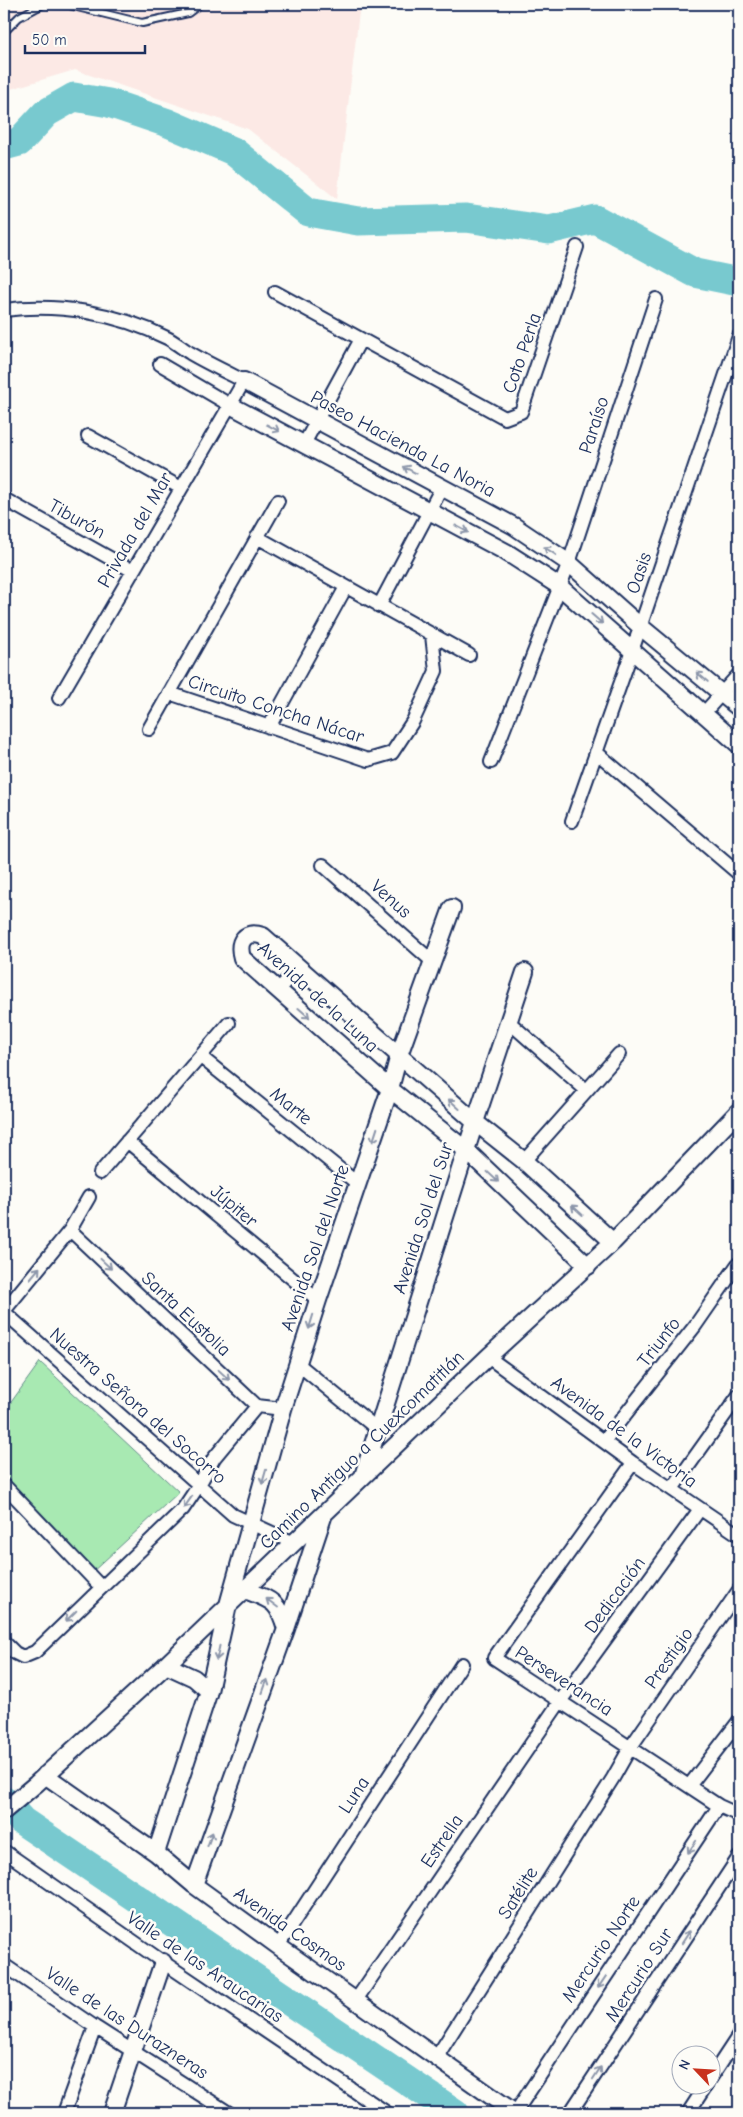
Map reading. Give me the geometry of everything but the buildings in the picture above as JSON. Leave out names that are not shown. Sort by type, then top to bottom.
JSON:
[{"type":"street","name":"Coto Perla","points":[[275,292],[505,418],[521,412],[577,247]]},
{"type":"street","name":"Paraíso","points":[[558,586],[569,563],[656,299]]},
{"type":"street","name":"Paseo Hacienda La Noria","points":[[4,310],[58,308],[114,319],[141,327],[168,339],[244,382],[442,487],[514,526],[569,563],[640,627],[739,708]]},
{"type":"street","name":"Oasis","points":[[572,821],[739,336]]},
{"type":"street","points":[[304,444],[360,339]]},
{"type":"street","points":[[160,364],[230,405],[506,552],[558,586],[739,745]]},
{"type":"street","name":"Privada del Mar","points":[[59,698],[244,382]]},
{"type":"street","points":[[88,436],[181,488]]},
{"type":"street","points":[[379,606],[442,487]]},
{"type":"street","name":"Tiburón","points":[[4,500],[133,571]]},
{"type":"street","name":"Circuito Concha Nácar","points":[[149,729],[278,501]]},
{"type":"street","points":[[257,537],[469,655]]},
{"type":"street","points":[[491,762],[558,586]]},
{"type":"street","points":[[270,727],[346,587]]},
{"type":"street","name":"Circuito Concha Nácar","points":[[169,693],[368,760],[392,753],[412,721],[436,671],[432,635]]},
{"type":"street","points":[[704,713],[739,674]]},
{"type":"street","points":[[596,752],[739,874]]},
{"type":"street","name":"Venus","points":[[323,865],[433,962]]},
{"type":"street","name":"Avenida Sol del Norte","points":[[156,1853],[210,1691],[228,1605],[283,1410],[390,1088],[399,1055],[452,908]]},
{"type":"street","name":"Avenida de la Luna","points":[[588,1266],[466,1150],[390,1088],[242,958],[239,949],[242,941],[254,933],[263,936],[475,1122],[524,1161],[613,1242]]},
{"type":"street","points":[[278,990],[299,967]]},
{"type":"street","name":"Avenida Sol del Sur","points":[[362,1478],[376,1428],[525,972]]},
{"type":"street","points":[[509,1022],[586,1090]]},
{"type":"street","points":[[100,1173],[229,1023]]},
{"type":"street","points":[[524,1161],[619,1054]]},
{"type":"street","name":"Marte","points":[[201,1057],[358,1184]]},
{"type":"street","name":"Camino Antiguo a Cuexcomatitlán","points":[[4,1811],[166,1665],[488,1358],[588,1266],[739,1110]]},
{"type":"street","name":"Júpiter","points":[[127,1141],[318,1300]]},
{"type":"street","points":[[4,1311],[70,1230],[89,1197]]},
{"type":"street","name":"Santa Eustolia","points":[[70,1230],[257,1406]]},
{"type":"street","name":"Triunfo","points":[[604,1440],[695,1326],[738,1264]]},
{"type":"street","name":"Nuestra Señora del Socorro","points":[[4,1311],[233,1515],[294,1543]]},
{"type":"street","name":"Avenida de la Victoria","points":[[488,1358],[604,1440],[633,1463],[738,1533]]},
{"type":"street","points":[[298,1364],[376,1428]]},
{"type":"street","points":[[672,1489],[739,1395]]},
{"type":"street","points":[[4,1642],[14,1653],[23,1658],[35,1652],[100,1587],[183,1509],[214,1458],[257,1406],[283,1410]]},
{"type":"street","name":"Perseverancia","points":[[633,1463],[494,1658],[559,1703],[719,1806],[739,1815]]},
{"type":"street","points":[[4,1485],[100,1587]]},
{"type":"street","name":"Dedicación","points":[[559,1703],[700,1509]]},
{"type":"street","points":[[194,1885],[286,1628],[323,1516]]},
{"type":"street","points":[[245,1590],[270,1600],[281,1611],[286,1628]]},
{"type":"street","name":"Prestigio","points":[[630,1748],[739,1590]]},
{"type":"street","name":"Luna","points":[[278,1946],[462,1664]]},
{"type":"street","points":[[166,1665],[194,1678],[210,1691]]},
{"type":"street","name":"Estrella","points":[[356,2000],[559,1703]]},
{"type":"street","points":[[688,1786],[739,1721]]},
{"type":"street","name":"Satélite","points":[[436,2058],[613,1778],[630,1748]]},
{"type":"street","name":"Avenida Cosmos","points":[[40,1780],[156,1853],[194,1885],[278,1946],[515,2113]]},
{"type":"street","name":"Mercurio Norte","points":[[515,2113],[719,1806]]},
{"type":"street","name":"Valle de las Araucarias","points":[[4,1851],[163,1962],[387,2113]]},
{"type":"street","name":"Mercurio Sur","points":[[570,2113],[739,1857]]},
{"type":"street","points":[[112,2113],[163,1962]]},
{"type":"street","name":"Valle de las Durazneras","points":[[5,1967],[133,2050],[210,2108],[230,2113]]},
{"type":"street","points":[[64,2113],[95,2027]]},
{"type":"street","points":[[720,2064],[739,2035]]},
{"type":"street","points":[[688,2113],[700,2094]]},
{"type":"lane","points":[[4,32],[19,17],[43,4]]},
{"type":"lane","points":[[49,4],[69,6],[142,23],[188,13],[200,4]]},
{"type":"shaded area","points":[[4,4],[360,4],[337,199],[248,129],[75,70],[4,91]]},
{"type":"green space","points":[[40,1362],[179,1492],[90,1574],[4,1476],[4,1412]]},
{"type":"waterway","points":[[4,146],[19,142],[46,113],[74,97],[109,103],[168,123],[233,151],[308,212],[358,221],[466,218],[549,230],[595,219],[695,273],[739,282]]},
{"type":"waterway","points":[[4,1801],[22,1821],[455,2113]]}]
